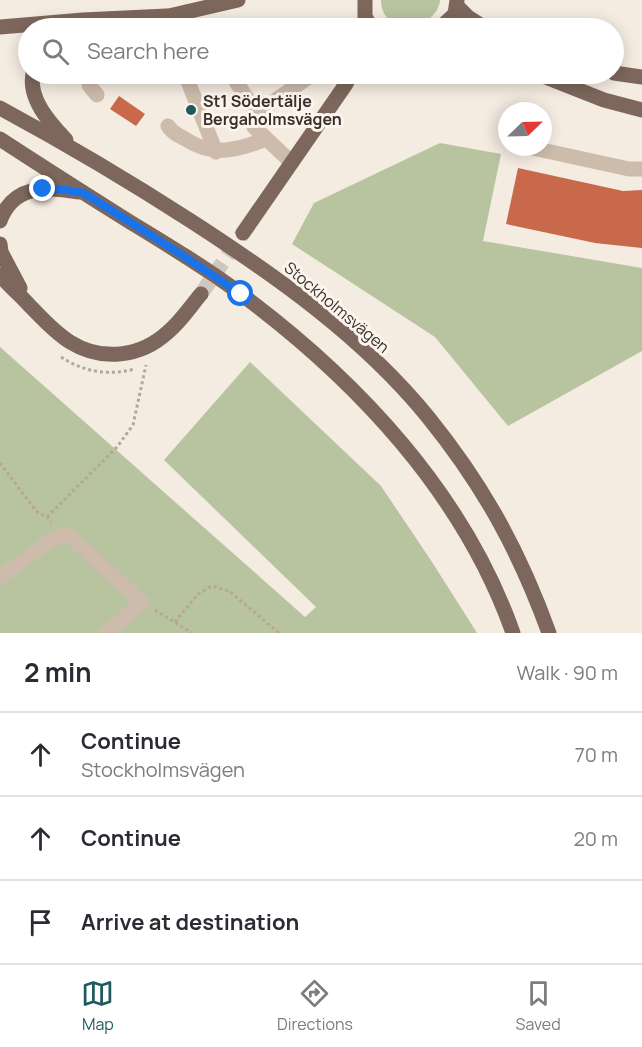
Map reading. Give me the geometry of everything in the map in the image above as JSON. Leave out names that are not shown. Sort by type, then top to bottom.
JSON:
[{"type":"main road","points":[[158,18],[238,0]]},
{"type":"main road","points":[[360,3],[366,18]]},
{"type":"main road","points":[[451,18],[455,14],[457,3]]},
{"type":"main road","points":[[457,3],[470,18]]},
{"type":"main road","points":[[125,18],[167,16]]},
{"type":"main road","points":[[0,27],[18,25]]},
{"type":"main road","points":[[624,74],[642,77]]},
{"type":"main road","points":[[33,84],[33,89],[45,115],[75,148]]},
{"type":"main road","points":[[243,233],[345,84]]},
{"type":"main road","points":[[563,84],[604,100],[642,110]]},
{"type":"main road","name":"Stockholmsvägen","points":[[0,108],[75,148],[217,237],[280,281],[356,343],[390,376],[439,431],[490,505],[515,549],[549,633]]},
{"type":"main road","points":[[0,139],[241,294],[318,356],[380,417],[411,455],[468,537],[490,577],[513,633]]},
{"type":"main road","points":[[0,221],[11,202],[32,190],[60,189],[84,193]]},
{"type":"main road","points":[[0,244],[12,274],[30,306]]},
{"type":"main road","points":[[0,275],[51,327],[71,342],[91,352],[109,355],[126,354],[153,344],[168,333],[201,294]]},
{"type":"lane","points":[[186,12],[188,18]]},
{"type":"lane","points":[[89,84],[96,95]]},
{"type":"lane","points":[[189,84],[216,152]]},
{"type":"lane","points":[[238,84],[257,113]]},
{"type":"lane","points":[[291,162],[254,127],[252,118],[299,84]]},
{"type":"lane","points":[[168,126],[175,135],[216,152],[244,148],[266,139]]},
{"type":"lane","points":[[552,152],[629,169],[642,169]]},
{"type":"lane","points":[[0,577],[52,539],[70,536],[142,603],[106,633]]},
{"type":"path","points":[[0,463],[36,511],[47,517],[117,447],[133,424],[146,364]]},
{"type":"path","points":[[175,622],[198,594],[212,586],[229,591],[279,633]]},
{"type":"path","points":[[142,603],[192,633]]},
{"type":"green space","points":[[381,0],[440,0],[436,11],[430,18],[388,18],[383,12]]},
{"type":"green space","points":[[440,143],[498,153],[498,156],[501,156],[483,241],[642,268],[642,351],[508,426],[435,337],[292,244],[314,203]]},
{"type":"green space","points":[[0,347],[305,617],[316,607],[164,460],[250,362],[381,486],[477,633],[0,633]]},
{"type":"building","points":[[119,96],[145,114],[136,126],[110,109]]},
{"type":"building","points":[[518,168],[623,191],[642,190],[642,248],[595,243],[506,224]]},
{"type":"tunnel","points":[[201,294],[243,233]]},
{"type":"place","name":"St1 Södertälje Bergaholmsvägen","points":[[191,110]]},
{"type":"route","points":[[43,189],[84,193],[241,294]]}]
